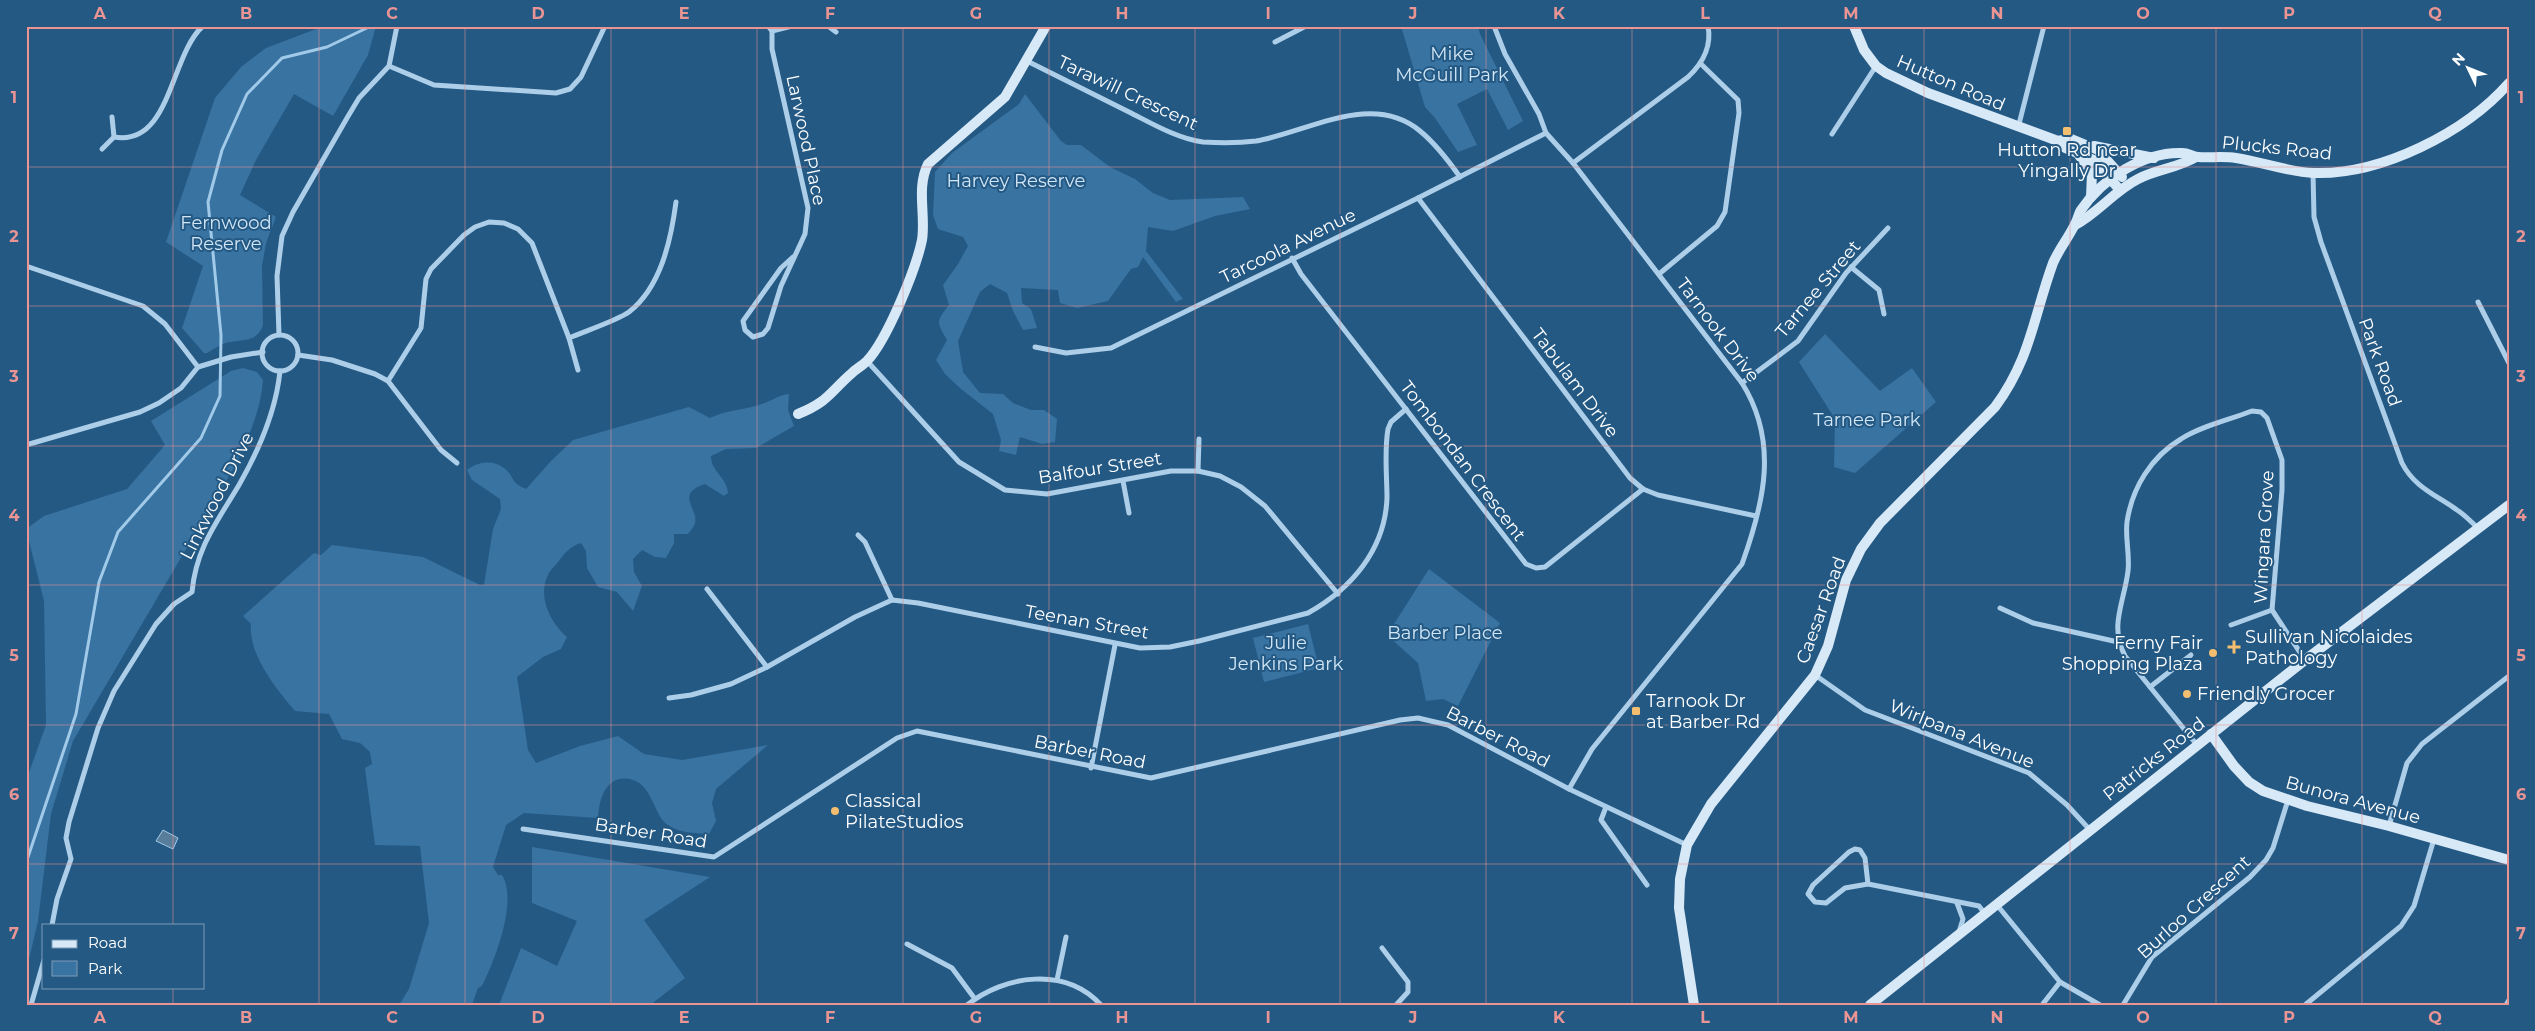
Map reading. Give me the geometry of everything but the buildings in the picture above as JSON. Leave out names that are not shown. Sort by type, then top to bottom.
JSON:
[{"type":"street","points":[[114,137],[124,139],[133,137],[148,129],[157,119],[188,44],[203,26]]},
{"type":"street","points":[[279,335],[277,276],[282,236],[351,111],[368,87],[389,66],[396,26]]},
{"type":"street","points":[[389,66],[434,85],[556,94],[570,89],[581,78],[605,26]]},
{"type":"street","points":[[770,29],[792,26]]},
{"type":"street","points":[[828,26],[836,32]]},
{"type":"street","points":[[798,414],[826,400],[851,374],[867,361],[886,331],[918,256],[922,238],[922,175],[928,164],[997,107],[1016,82],[1046,26]]},
{"type":"street","points":[[1275,42],[1306,26]]},
{"type":"street","name":"Tarnook Drive","points":[[1494,26],[1505,54],[1539,114],[1546,133],[1573,163],[1742,383],[1751,396],[1765,440],[1766,466],[1753,534],[1742,564],[1592,749],[1569,789]]},
{"type":"street","points":[[1573,163],[1688,77],[1702,64],[1710,36],[1708,26]]},
{"type":"street","name":"Hutton Road","points":[[1854,26],[1864,50],[1876,66],[1886,73],[1928,93],[2018,128],[2058,141],[2065,148],[2094,160],[2116,175]]},
{"type":"street","points":[[2018,128],[2044,26]]},
{"type":"street","name":"Larwood Place","points":[[770,29],[772,48],[808,208],[805,234],[792,257],[768,328],[763,334],[753,337],[745,330],[743,321],[781,268],[792,257]]},
{"type":"street","name":"Tarawill Crescent","points":[[1027,60],[1157,125],[1202,142],[1255,141],[1346,116],[1368,114],[1388,116],[1406,122],[1420,130],[1443,153],[1460,177]]},
{"type":"street","points":[[1659,274],[1717,226],[1725,212],[1739,113],[1738,100],[1702,64]]},
{"type":"street","points":[[1832,134],[1876,66]]},
{"type":"street","name":"Plucks Road","points":[[2116,175],[2154,158],[2184,153],[2196,157],[2235,158],[2313,173],[2368,167],[2417,148],[2467,121],[2491,102],[2509,83]]},
{"type":"street","points":[[112,117],[114,137]]},
{"type":"street","name":"Tarcoola Avenue","points":[[1035,346],[1066,354],[1111,348],[1418,198],[1546,133]]},
{"type":"street","points":[[102,149],[114,137]]},
{"type":"street","name":"Hutton Road","points":[[2058,141],[2069,138],[2090,146],[2104,156],[2124,187]]},
{"type":"street","points":[[2090,146],[2100,146],[2154,158]]},
{"type":"street","points":[[2078,153],[2091,168],[2091,196]]},
{"type":"street","name":"Plucks Road","points":[[2124,187],[2158,170],[2186,164],[2196,157]]},
{"type":"street","name":"Park Road","points":[[2313,173],[2314,217],[2321,242],[2402,463],[2409,476],[2421,487],[2459,511],[2478,528]]},
{"type":"street","name":"Caesar Road","points":[[1694,1005],[1679,908],[1680,878],[1687,845],[1712,804],[1815,675],[1828,646],[1846,580],[1861,549],[1880,523],[1995,407],[2010,387],[2028,347],[2052,263],[2058,250],[2075,225],[2079,212],[2091,196],[2116,175]]},
{"type":"street","name":"Caesar Road","points":[[2075,225],[2086,219],[2124,187]]},
{"type":"street","name":"Tabulam Drive","points":[[1418,198],[1630,478],[1643,489],[1658,495],[1756,516]]},
{"type":"street","points":[[570,338],[628,312],[653,286],[673,229],[676,202]]},
{"type":"street","points":[[388,381],[421,328],[426,279],[431,268],[464,235],[475,227],[489,222],[504,223],[518,229],[532,243],[570,338],[578,370]]},
{"type":"street","name":"Tarnee Street","points":[[1742,383],[1798,340],[1851,268],[1888,228]]},
{"type":"street","name":"Tombondan Crescent","points":[[1292,258],[1301,274],[1526,564],[1536,568],[1545,567],[1643,489]]},
{"type":"street","points":[[26,266],[143,306],[165,324],[198,366]]},
{"type":"street","points":[[1851,268],[1879,290],[1884,314]]},
{"type":"street","points":[[2478,302],[2504,358],[2509,363]]},
{"type":"street","points":[[279,335],[294,341],[298,355],[294,364],[280,371],[266,363],[263,352],[270,339],[279,335]]},
{"type":"street","points":[[26,445],[140,412],[159,403],[181,388],[198,366],[231,357],[263,352]]},
{"type":"street","points":[[298,355],[332,360],[375,374],[388,381],[441,450],[457,463]]},
{"type":"street","name":"Balfour Street","points":[[867,361],[959,462],[1005,490],[1047,494],[1171,471],[1198,471],[1220,476],[1241,486],[1265,506],[1338,594]]},
{"type":"street","name":"Linkwood Drive","points":[[52,924],[57,899],[72,859],[66,838],[69,822],[98,728],[114,691],[156,624],[174,604],[192,592],[194,568],[203,546],[242,479],[265,431],[278,391],[280,371]]},
{"type":"street","name":"Teenan Street","points":[[892,600],[918,603],[1116,645],[1156,648],[1199,641],[1308,613],[1338,594],[1357,575],[1380,536],[1385,518],[1387,499],[1388,429],[1392,422],[1406,409]]},
{"type":"street","name":"Wingara Grove","points":[[2118,642],[2118,623],[2128,572],[2126,525],[2130,506],[2140,481],[2160,454],[2182,438],[2252,411],[2261,412],[2267,418],[2282,460],[2282,490],[2272,610],[2305,660]]},
{"type":"street","points":[[1198,471],[1199,439]]},
{"type":"street","points":[[1123,481],[1129,513]]},
{"type":"street","name":"Patricks Road","points":[[1870,1005],[2305,660],[2509,505]]},
{"type":"street","points":[[669,698],[691,695],[731,684],[767,667],[855,617],[892,600],[865,542],[858,535]]},
{"type":"street","points":[[707,589],[767,667]]},
{"type":"street","points":[[2000,608],[2033,623],[2118,642],[2125,656],[2197,745]]},
{"type":"street","points":[[2231,625],[2272,610]]},
{"type":"street","points":[[1091,768],[1116,645]]},
{"type":"street","points":[[2150,687],[2191,655]]},
{"type":"street","name":"Wirlpana Avenue","points":[[1815,675],[1865,710],[2029,773],[2067,805],[2090,830]]},
{"type":"street","points":[[2389,826],[2407,763],[2422,744],[2509,676]]},
{"type":"street","name":"Barber Road","points":[[523,829],[714,857],[897,738],[917,731],[1091,768],[1151,778],[1400,720],[1418,718],[1448,725],[1569,789],[1687,845]]},
{"type":"street","name":"Bunora Avenue","points":[[2211,734],[2234,766],[2249,782],[2263,791],[2288,800],[2509,860]]},
{"type":"street","name":"Burloo Crescent","points":[[2123,1005],[2152,957],[2250,877],[2266,860],[2273,848],[2288,800]]},
{"type":"street","points":[[1606,807],[1601,820],[1647,886]]},
{"type":"street","points":[[2305,1005],[2401,926],[2414,906],[2434,839]]},
{"type":"street","points":[[1868,884],[1865,858],[1860,850],[1855,849],[1848,852],[1813,885],[1808,894],[1815,902],[1826,903],[1845,888],[1868,884],[1979,906],[1985,914]]},
{"type":"street","points":[[1956,902],[1963,919],[1958,936]]},
{"type":"street","points":[[1997,905],[2060,982],[2100,1005]]},
{"type":"street","points":[[1057,980],[1066,937]]},
{"type":"street","points":[[907,944],[952,968],[975,999]]},
{"type":"street","points":[[1382,948],[1408,982],[1408,992],[1399,1004]]},
{"type":"street","points":[[31,1005],[42,967]]},
{"type":"street","points":[[967,1005],[1001,985],[1018,979],[1057,980],[1087,994],[1101,1005]]},
{"type":"street","points":[[2042,1005],[2060,982]]},
{"type":"street","points":[[2506,1005],[2509,1000]]},
{"type":"green space","name":"Fernwood Reserve","points":[[324,26],[376,26],[368,55],[333,116],[294,94],[256,160],[240,195],[276,217],[266,243],[262,266],[263,325],[257,334],[250,339],[227,343],[204,353],[182,328],[203,266],[166,242],[215,98],[241,67],[266,48]]},
{"type":"green space","name":"Mike McGuill Park","points":[[1401,26],[1478,26],[1480,34],[1523,121],[1508,130],[1487,89],[1457,104],[1477,145],[1458,152],[1435,118],[1425,107]]},
{"type":"green space","name":"Harvey Reserve","points":[[1025,94],[1061,141],[1067,145],[1081,145],[1110,167],[1135,179],[1153,193],[1170,200],[1243,197],[1250,209],[1215,216],[1173,231],[1148,227],[1146,251],[1183,299],[1176,302],[1143,257],[1138,267],[1131,269],[1108,301],[1077,308],[1060,303],[1058,290],[1021,288],[1022,303],[1031,309],[1037,328],[1023,330],[1013,311],[1007,293],[990,284],[980,292],[958,341],[963,372],[980,393],[1003,394],[1013,403],[1031,410],[1044,410],[1057,419],[1055,442],[1042,444],[1020,437],[1016,455],[999,451],[1001,440],[993,414],[945,374],[936,360],[947,340],[939,325],[942,315],[949,305],[943,285],[968,246],[963,237],[938,229],[933,215],[935,172],[952,153],[1019,104]]},
{"type":"green space","name":"Tarnee Park","points":[[1825,334],[1880,391],[1912,368],[1936,402],[1855,473],[1834,467],[1835,419],[1799,362]]},
{"type":"green space","points":[[243,368],[257,372],[263,380],[257,413],[240,456],[73,741],[51,814],[38,921],[26,972],[26,781],[46,725],[44,601],[26,529],[44,516],[127,489],[165,445],[151,421],[231,371]]},
{"type":"green space","points":[[789,394],[788,410],[794,426],[756,448],[726,449],[711,456],[714,466],[727,487],[728,493],[724,496],[705,484],[696,488],[689,497],[695,523],[688,534],[674,534],[674,543],[666,558],[655,557],[642,550],[633,559],[634,572],[642,586],[633,611],[617,592],[598,587],[587,568],[586,551],[581,543],[573,546],[565,553],[549,573],[544,592],[547,609],[551,617],[567,637],[561,649],[543,657],[517,677],[528,750],[536,763],[580,746],[618,736],[644,754],[682,760],[768,745],[716,789],[712,803],[716,821],[709,834],[682,831],[668,825],[659,815],[645,788],[633,780],[624,779],[611,783],[606,788],[600,802],[598,818],[524,813],[506,825],[493,867],[498,875],[502,875],[506,886],[506,915],[493,961],[482,986],[478,988],[472,1005],[399,1005],[409,989],[429,923],[420,846],[375,845],[365,768],[372,764],[370,752],[360,743],[342,739],[329,714],[295,711],[265,670],[254,647],[251,624],[243,616],[314,553],[321,555],[332,545],[423,557],[480,585],[484,585],[493,529],[501,509],[500,499],[472,480],[467,470],[471,467],[480,463],[495,463],[504,468],[517,484],[526,489],[573,440],[689,407],[710,418],[760,405]]},
{"type":"green space","name":"Barber Place","points":[[1429,569],[1500,623],[1458,706],[1443,699],[1426,701],[1418,663],[1387,635]]},
{"type":"green space","name":"Julie Jenkins Park","points":[[1308,624],[1319,668],[1264,682],[1253,638]]},
{"type":"green space","points":[[532,847],[710,877],[644,920],[685,978],[650,1005],[499,1005],[521,948],[557,966],[577,921],[532,903]]},
{"type":"shaded area","points":[[163,830],[178,838],[173,849],[156,841]]},
{"type":"waterway","points":[[26,863],[76,714],[99,582],[118,532],[201,438],[220,396],[221,335],[208,202],[222,150],[247,94],[282,58],[327,47],[371,26]]},
{"type":"place","name":"Hutton Rd near Yingally Dr","points":[[2067,131]]},
{"type":"place","name":"Sullivan Nicolaides Pathology","points":[[2234,647]]},
{"type":"place","name":"Ferny Fair Shopping Plaza","points":[[2213,653]]},
{"type":"place","name":"Friendly Grocer","points":[[2187,694]]},
{"type":"place","name":"Tarnook Dr at Barber Rd","points":[[1636,711]]},
{"type":"place","name":"Classical PilateStudios","points":[[835,811]]}]
